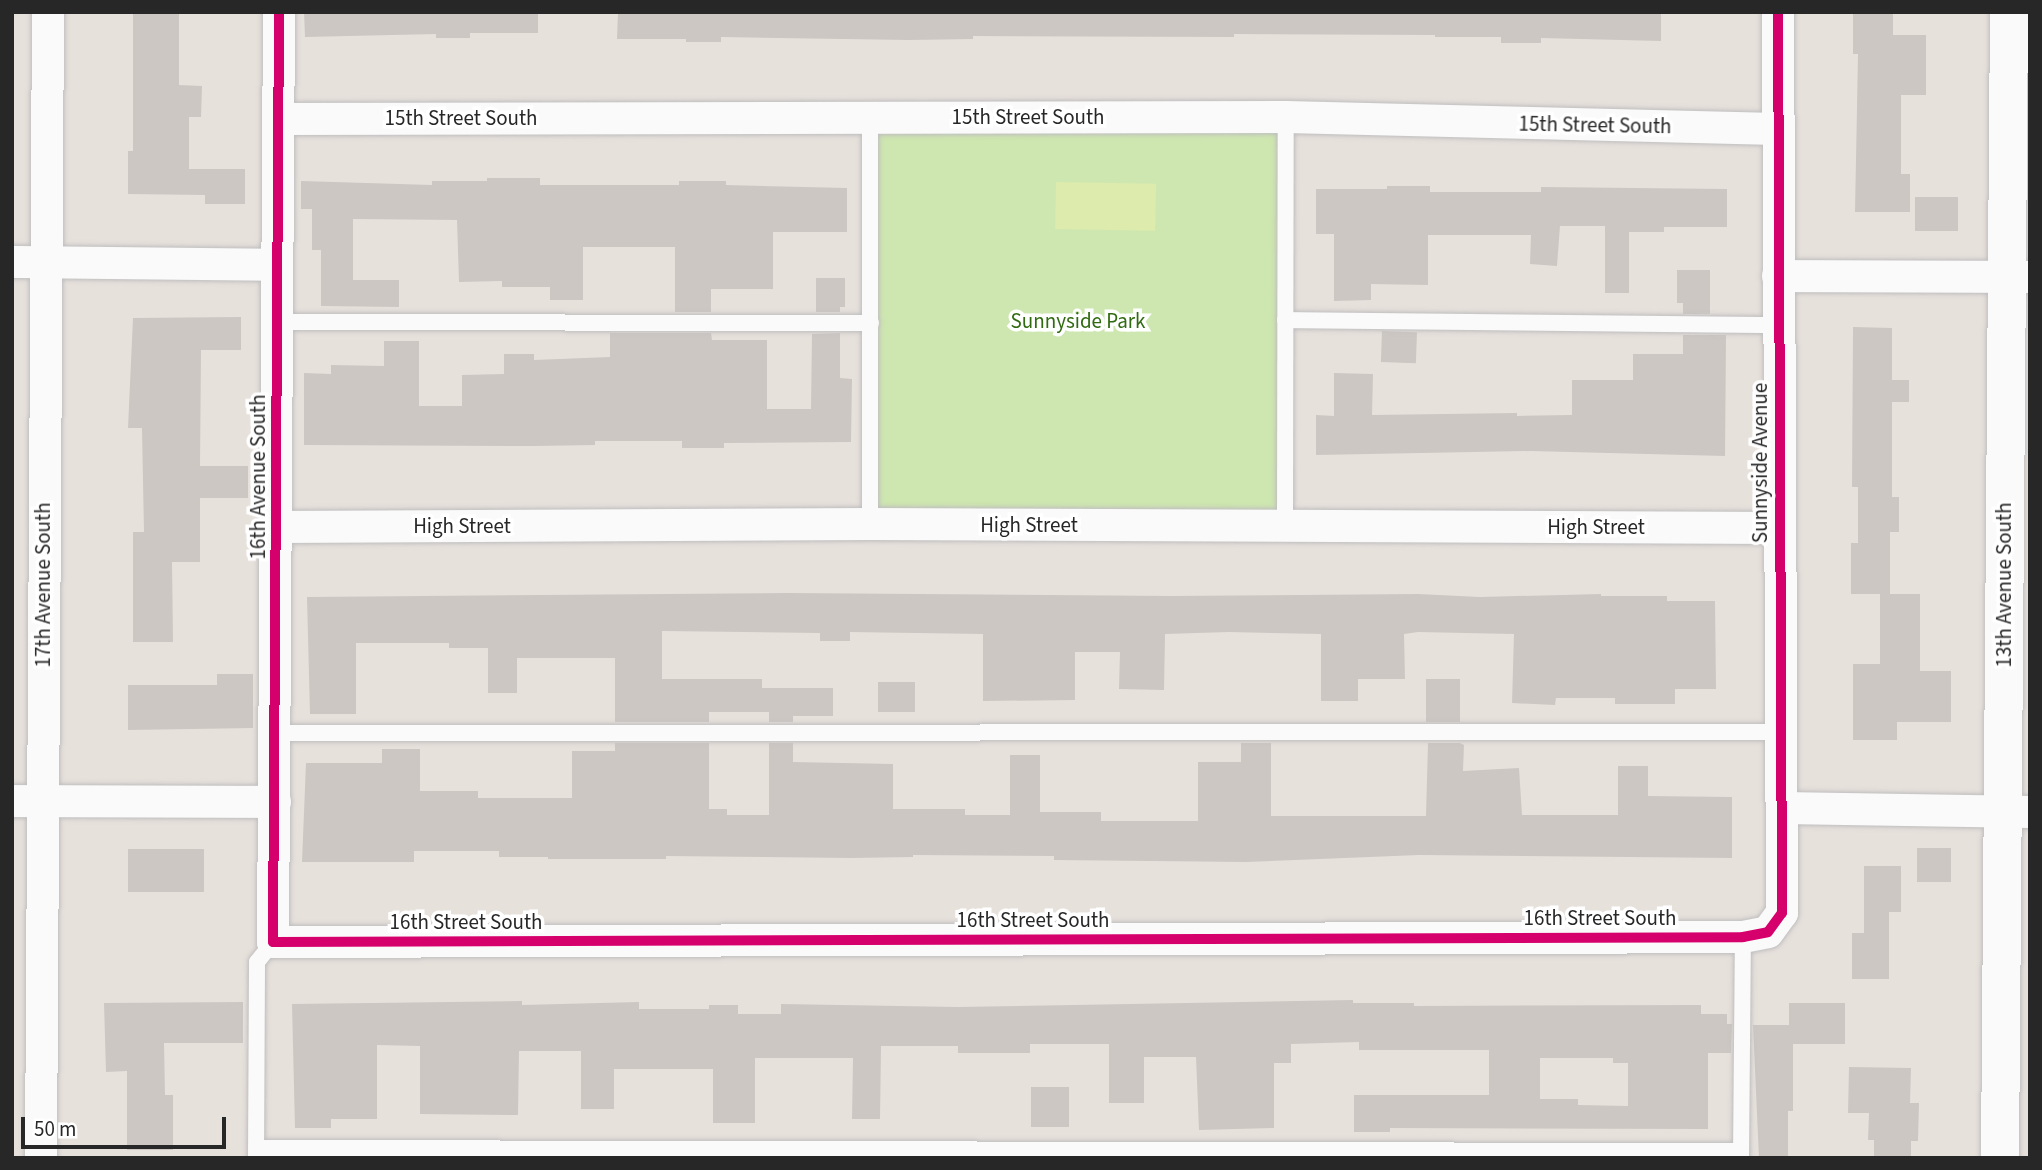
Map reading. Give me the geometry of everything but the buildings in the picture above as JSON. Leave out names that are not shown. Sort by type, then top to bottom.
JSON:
[{"type":"street","name":"17th Avenue South","points":[[41,1158],[27,801],[44,262],[48,12]]},
{"type":"street","name":"16th Avenue South","points":[[273,942],[277,733],[279,12]]},
{"type":"street","name":"Sunnyside Avenue","points":[[1778,12],[1782,913]]},
{"type":"street","name":"13th Avenue South","points":[[2000,1158],[2016,812],[2018,277],[2009,12]]},
{"type":"street","name":"15th Street South","points":[[279,119],[1286,117],[1777,129]]},
{"type":"street","points":[[12,262],[278,265]]},
{"type":"street","points":[[1778,276],[2018,277]]},
{"type":"street","name":"High Street","points":[[278,527],[870,524],[1780,528]]},
{"type":"street","points":[[27,801],[275,802]]},
{"type":"street","points":[[1783,808],[2016,812]]},
{"type":"street","name":"16th Street South","points":[[273,942],[1743,936],[1768,932],[1782,913]]},
{"type":"lane","points":[[870,117],[870,524]]},
{"type":"lane","points":[[1285,525],[1286,117]]},
{"type":"lane","points":[[1285,320],[1778,325]]},
{"type":"lane","points":[[278,322],[871,323]]},
{"type":"lane","points":[[277,733],[1780,732]]},
{"type":"lane","points":[[273,942],[257,962],[256,1153],[1741,1154],[1743,936]]},
{"type":"green space","name":"Sunnyside Park","points":[[870,117],[1286,117],[1286,524],[870,524]]},
{"type":"green space","points":[[1056,182],[1156,184],[1155,231],[1055,229]]},
{"type":"cycle path","points":[[279,12],[273,942],[1743,937],[1768,932],[1782,913],[1778,12]]}]
